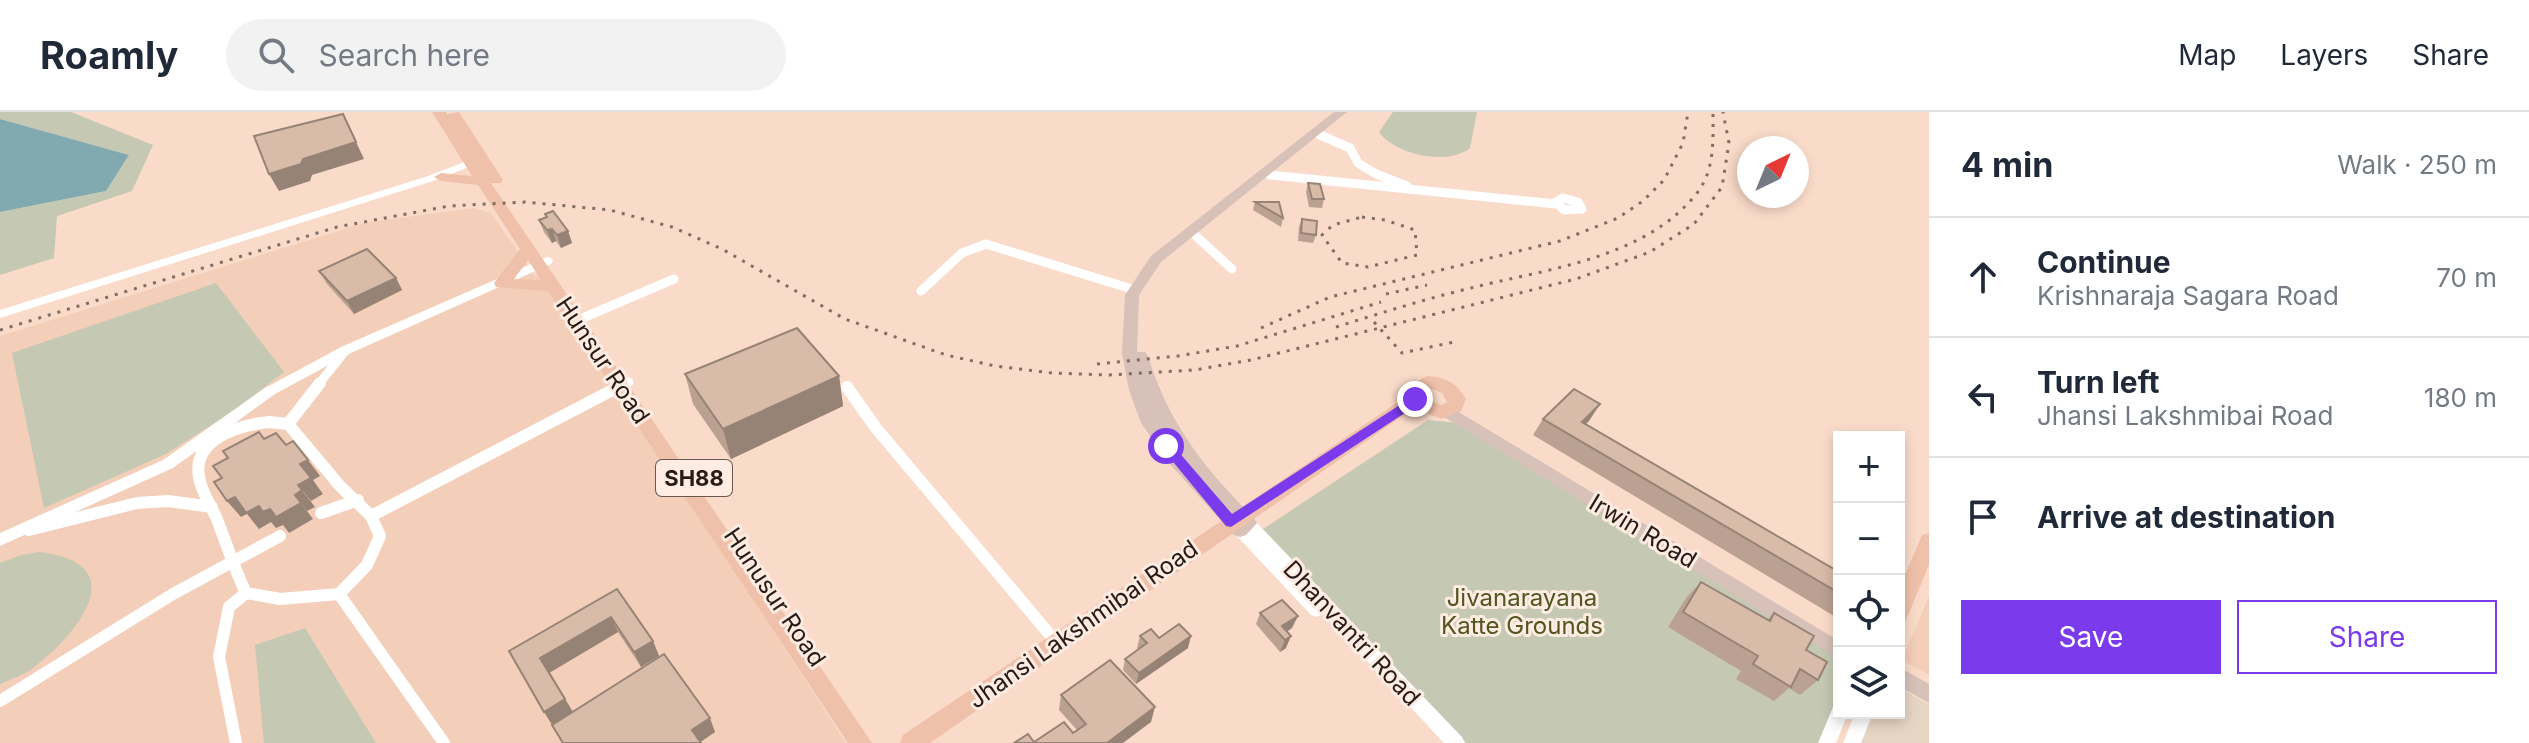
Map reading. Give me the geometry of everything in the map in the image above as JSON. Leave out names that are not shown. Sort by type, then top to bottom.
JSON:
[{"type":"main road","points":[[439,112],[478,163]]},
{"type":"main road","points":[[453,112],[493,188]]},
{"type":"main road","points":[[1240,523],[1176,460],[1149,423],[1137,390],[1129,353],[1135,290],[1156,259],[1320,135],[1343,112]]},
{"type":"main road","points":[[1240,523],[1163,421],[1149,391],[1139,354],[1140,297],[1163,262],[1343,112]]},
{"type":"main road","points":[[435,178],[493,188]]},
{"type":"main road","name":"Hunsur Road","points":[[493,188],[553,286],[626,384],[861,743]]},
{"type":"main road","points":[[502,283],[538,258]]},
{"type":"main road","name":"Hunusur Road","points":[[538,258],[585,317],[626,384],[874,743]]},
{"type":"main road","points":[[502,283],[553,286]]},
{"type":"main road","name":"Jhansi Lakshmibai Road","points":[[911,743],[1056,642],[1240,523],[1418,402],[1413,394],[1416,386],[1434,382],[1452,391],[1457,399],[1451,409]]},
{"type":"main road","points":[[1418,402],[1434,411],[1451,409]]},
{"type":"main road","name":"Irwin Road","points":[[1451,409],[1833,635]]},
{"type":"main road","name":"Irwin Road","points":[[1451,409],[1833,647]]},
{"type":"main road","name":"Jhansi Lakshmibai Road","points":[[932,743],[1240,523]]},
{"type":"main road","points":[[1905,599],[1929,541]]},
{"type":"main road","points":[[1905,680],[1929,694]]},
{"type":"main road","points":[[1905,691],[1929,706]]},
{"type":"street","points":[[1320,135],[1350,148],[1358,163],[1376,174],[1419,190]]},
{"type":"street","points":[[0,314],[478,163]]},
{"type":"street","points":[[1272,170],[1293,179],[1556,204]]},
{"type":"street","points":[[1196,236],[1232,269]]},
{"type":"street","points":[[921,291],[962,253],[986,244],[1135,290]]},
{"type":"street","points":[[585,317],[674,279]]},
{"type":"street","points":[[23,532],[168,464],[216,435],[270,391],[346,350],[502,283]]},
{"type":"street","points":[[288,424],[346,350]]},
{"type":"street","points":[[371,516],[626,384]]},
{"type":"street","points":[[847,387],[876,428],[1056,642]]},
{"type":"street","points":[[246,593],[198,472],[203,454],[216,435],[246,424],[288,424]]},
{"type":"street","points":[[236,743],[219,657],[229,607],[246,593],[280,599],[339,594],[367,565],[380,536],[371,516],[358,500],[340,486],[288,424]]},
{"type":"street","points":[[321,513],[358,500]]},
{"type":"street","points":[[0,540],[137,503],[168,501],[212,507]]},
{"type":"street","name":"Dhanvantri Road","points":[[1240,523],[1427,719],[1456,743]]},
{"type":"street","points":[[0,701],[83,652],[144,609],[231,559],[280,536]]},
{"type":"street","points":[[339,594],[444,743]]},
{"type":"street","name":"Dhanvantri Road","points":[[1427,719],[1444,743]]},
{"type":"street","points":[[1827,743],[1837,719]]},
{"type":"street","points":[[1852,743],[1862,719]]},
{"type":"shaded area","points":[[473,208],[491,213],[535,276],[541,274],[846,743],[0,743],[0,336],[364,223]]},
{"type":"shaded area","points":[[1929,596],[1929,675],[1905,662],[1905,653]]},
{"type":"shaded area","points":[[1905,691],[1929,705],[1929,743],[1859,743],[1869,719],[1905,719]]},
{"type":"green space","points":[[0,112],[71,112],[153,145],[132,191],[57,216],[54,258],[0,275],[0,212],[106,191],[129,155],[0,119]]},
{"type":"green space","points":[[1393,112],[1477,112],[1470,148],[1461,153],[1436,157],[1397,147],[1379,132]]},
{"type":"green space","points":[[216,283],[284,372],[233,411],[166,454],[44,508],[12,353]]},
{"type":"green space","name":"Jivanarayana Katte Grounds","points":[[1428,420],[1468,424],[1833,645],[1833,719],[1836,719],[1826,743],[1466,743],[1263,529]]},
{"type":"green space","points":[[39,552],[68,559],[85,570],[91,584],[89,601],[67,637],[50,653],[22,675],[0,684],[0,563]]},
{"type":"green space","points":[[305,628],[376,743],[264,743],[255,645]]},
{"type":"water","points":[[0,119],[129,155],[106,191],[0,212]]},
{"type":"building","points":[[343,114],[356,142],[269,174],[254,136]]},
{"type":"building","points":[[1308,183],[1320,184],[1324,199],[1312,199]]},
{"type":"building","points":[[1255,202],[1279,202],[1283,218]]},
{"type":"building","points":[[553,211],[568,231],[557,235],[552,229],[547,230],[539,220]]},
{"type":"building","points":[[1302,219],[1317,221],[1316,235],[1301,233]]},
{"type":"building","points":[[367,249],[396,278],[347,301],[319,271]]},
{"type":"building","points":[[797,328],[839,376],[723,429],[685,374]]},
{"type":"building","points":[[1574,389],[1600,404],[1582,422],[1833,568],[1833,589],[1543,419]]},
{"type":"building","points":[[259,432],[264,439],[276,433],[286,445],[293,441],[308,460],[300,464],[311,478],[298,485],[302,490],[295,495],[301,503],[276,517],[270,509],[263,512],[259,506],[246,513],[235,497],[227,501],[214,482],[222,478],[213,466],[228,458],[223,451]]},
{"type":"building","points":[[1701,582],[1770,621],[1774,613],[1814,636],[1806,650],[1827,662],[1818,680],[1800,669],[1791,687],[1753,664],[1758,656],[1683,612]]},
{"type":"building","points":[[617,589],[653,641],[634,652],[611,617],[540,658],[565,699],[544,712],[509,651]]},
{"type":"building","points":[[1282,600],[1298,616],[1282,626],[1291,636],[1285,640],[1260,613]]},
{"type":"building","points":[[1179,624],[1191,636],[1139,673],[1125,659],[1147,643],[1140,636],[1151,629],[1159,638]]},
{"type":"building","points":[[664,654],[710,718],[692,730],[701,743],[563,743],[552,725]]},
{"type":"building","points":[[1110,660],[1155,707],[1107,743],[1014,743],[1028,734],[1034,742],[1064,722],[1073,733],[1086,724],[1061,695]]},
{"type":"railway","points":[[1261,328],[1330,297],[1560,241],[1618,218],[1643,201],[1664,180],[1683,143],[1688,112]]},
{"type":"railway","points":[[1336,327],[1437,297],[1593,258],[1650,233],[1675,215],[1703,184],[1712,154],[1713,112]]},
{"type":"railway","points":[[1379,328],[1576,279],[1650,252],[1694,224],[1722,187],[1729,143],[1723,112]]},
{"type":"railway","points":[[0,330],[337,227],[449,206],[525,202],[610,210],[672,227],[722,249],[845,319],[946,355],[995,366],[1052,373],[1109,375],[1195,370],[1251,360],[1379,328]]},
{"type":"railway","points":[[1362,217],[1385,220],[1415,230],[1417,255],[1368,267],[1342,263],[1322,235],[1333,225],[1362,217]]},
{"type":"railway","points":[[1386,294],[1427,285]]},
{"type":"railway","points":[[1097,364],[1237,346],[1381,302]]},
{"type":"railway","points":[[1374,322],[1379,328]]},
{"type":"railway","points":[[1379,328],[1402,353],[1459,341]]},
{"type":"route","points":[[1166,446],[1231,522],[1415,399]]}]
